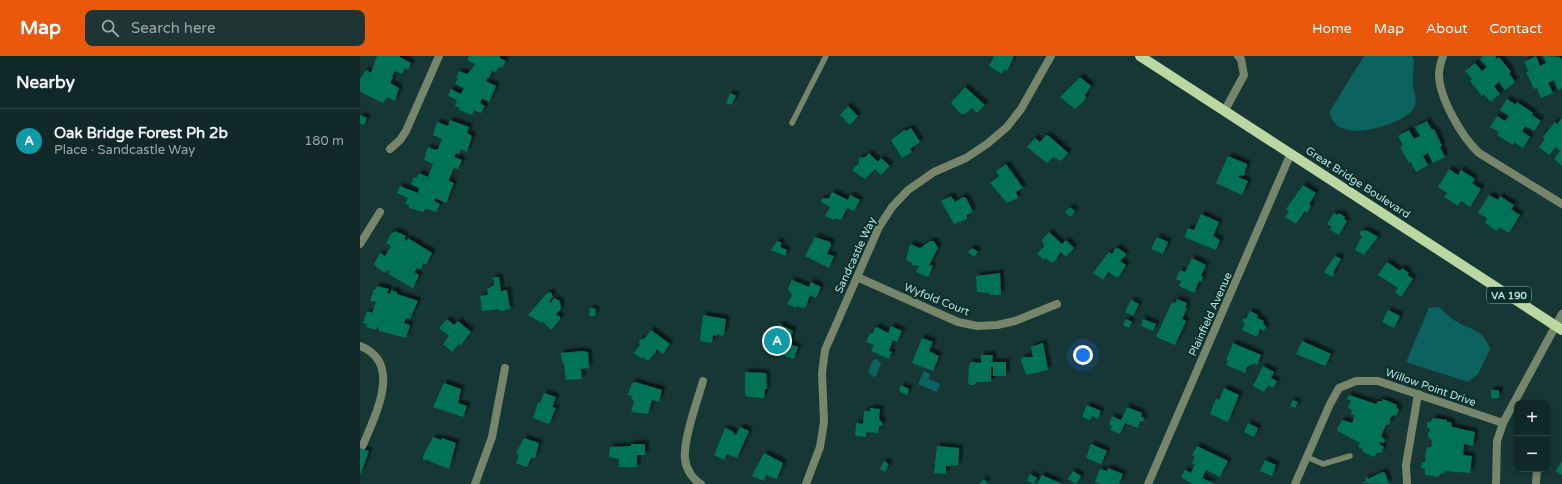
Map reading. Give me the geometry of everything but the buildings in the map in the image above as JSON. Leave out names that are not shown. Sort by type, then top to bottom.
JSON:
[{"type":"main road","name":"Great Bridge Boulevard","points":[[1140,56],[1559,328]]},
{"type":"street","points":[[390,149],[400,140],[406,131],[439,56]]},
{"type":"street","name":"Sandcastle Way","points":[[806,484],[820,447],[824,422],[822,373],[826,350],[879,227],[892,207],[908,190],[926,176],[966,158],[987,144],[1007,127],[1022,109],[1051,56]]},
{"type":"street","points":[[1225,110],[1244,75],[1242,59],[1238,56]]},
{"type":"street","points":[[1444,56],[1439,75],[1444,96],[1467,142],[1479,153],[1562,204]]},
{"type":"street","name":"Plainfield Avenue","points":[[1148,484],[1291,153]]},
{"type":"street","points":[[360,244],[380,212]]},
{"type":"street","name":"Wyfold Court","points":[[857,277],[958,322],[977,326],[997,325],[1009,322],[1057,304]]},
{"type":"street","points":[[1496,484],[1497,441],[1503,423],[1559,328],[1562,314]]},
{"type":"street","points":[[360,346],[376,358],[383,373],[384,386],[363,445]]},
{"type":"street","points":[[475,484],[492,437],[505,368]]},
{"type":"street","points":[[701,484],[697,482],[689,472],[685,460],[685,454],[703,381]]},
{"type":"street","name":"Willow Point Drive","points":[[1295,484],[1330,404],[1339,388],[1356,381],[1378,381],[1503,423]]},
{"type":"street","points":[[1407,484],[1406,465],[1418,394]]},
{"type":"street","points":[[1536,484],[1537,472]]},
{"type":"lane","points":[[792,123],[826,56]]},
{"type":"lane","points":[[1307,457],[1324,464],[1350,456]]},
{"type":"water","points":[[1364,56],[1412,56],[1414,59],[1413,86],[1416,100],[1414,108],[1398,120],[1384,126],[1355,131],[1343,128],[1334,122],[1330,111]]},
{"type":"water","points":[[1439,307],[1454,320],[1484,337],[1490,349],[1478,374],[1468,382],[1406,362],[1429,308]]},
{"type":"water","points":[[877,359],[881,364],[876,376],[873,377],[868,372],[873,360]]},
{"type":"water","points":[[924,371],[930,374],[929,379],[940,384],[937,392],[918,384]]},
{"type":"place","name":"Oak Bridge Forest Ph 2b","points":[[777,341]]}]
